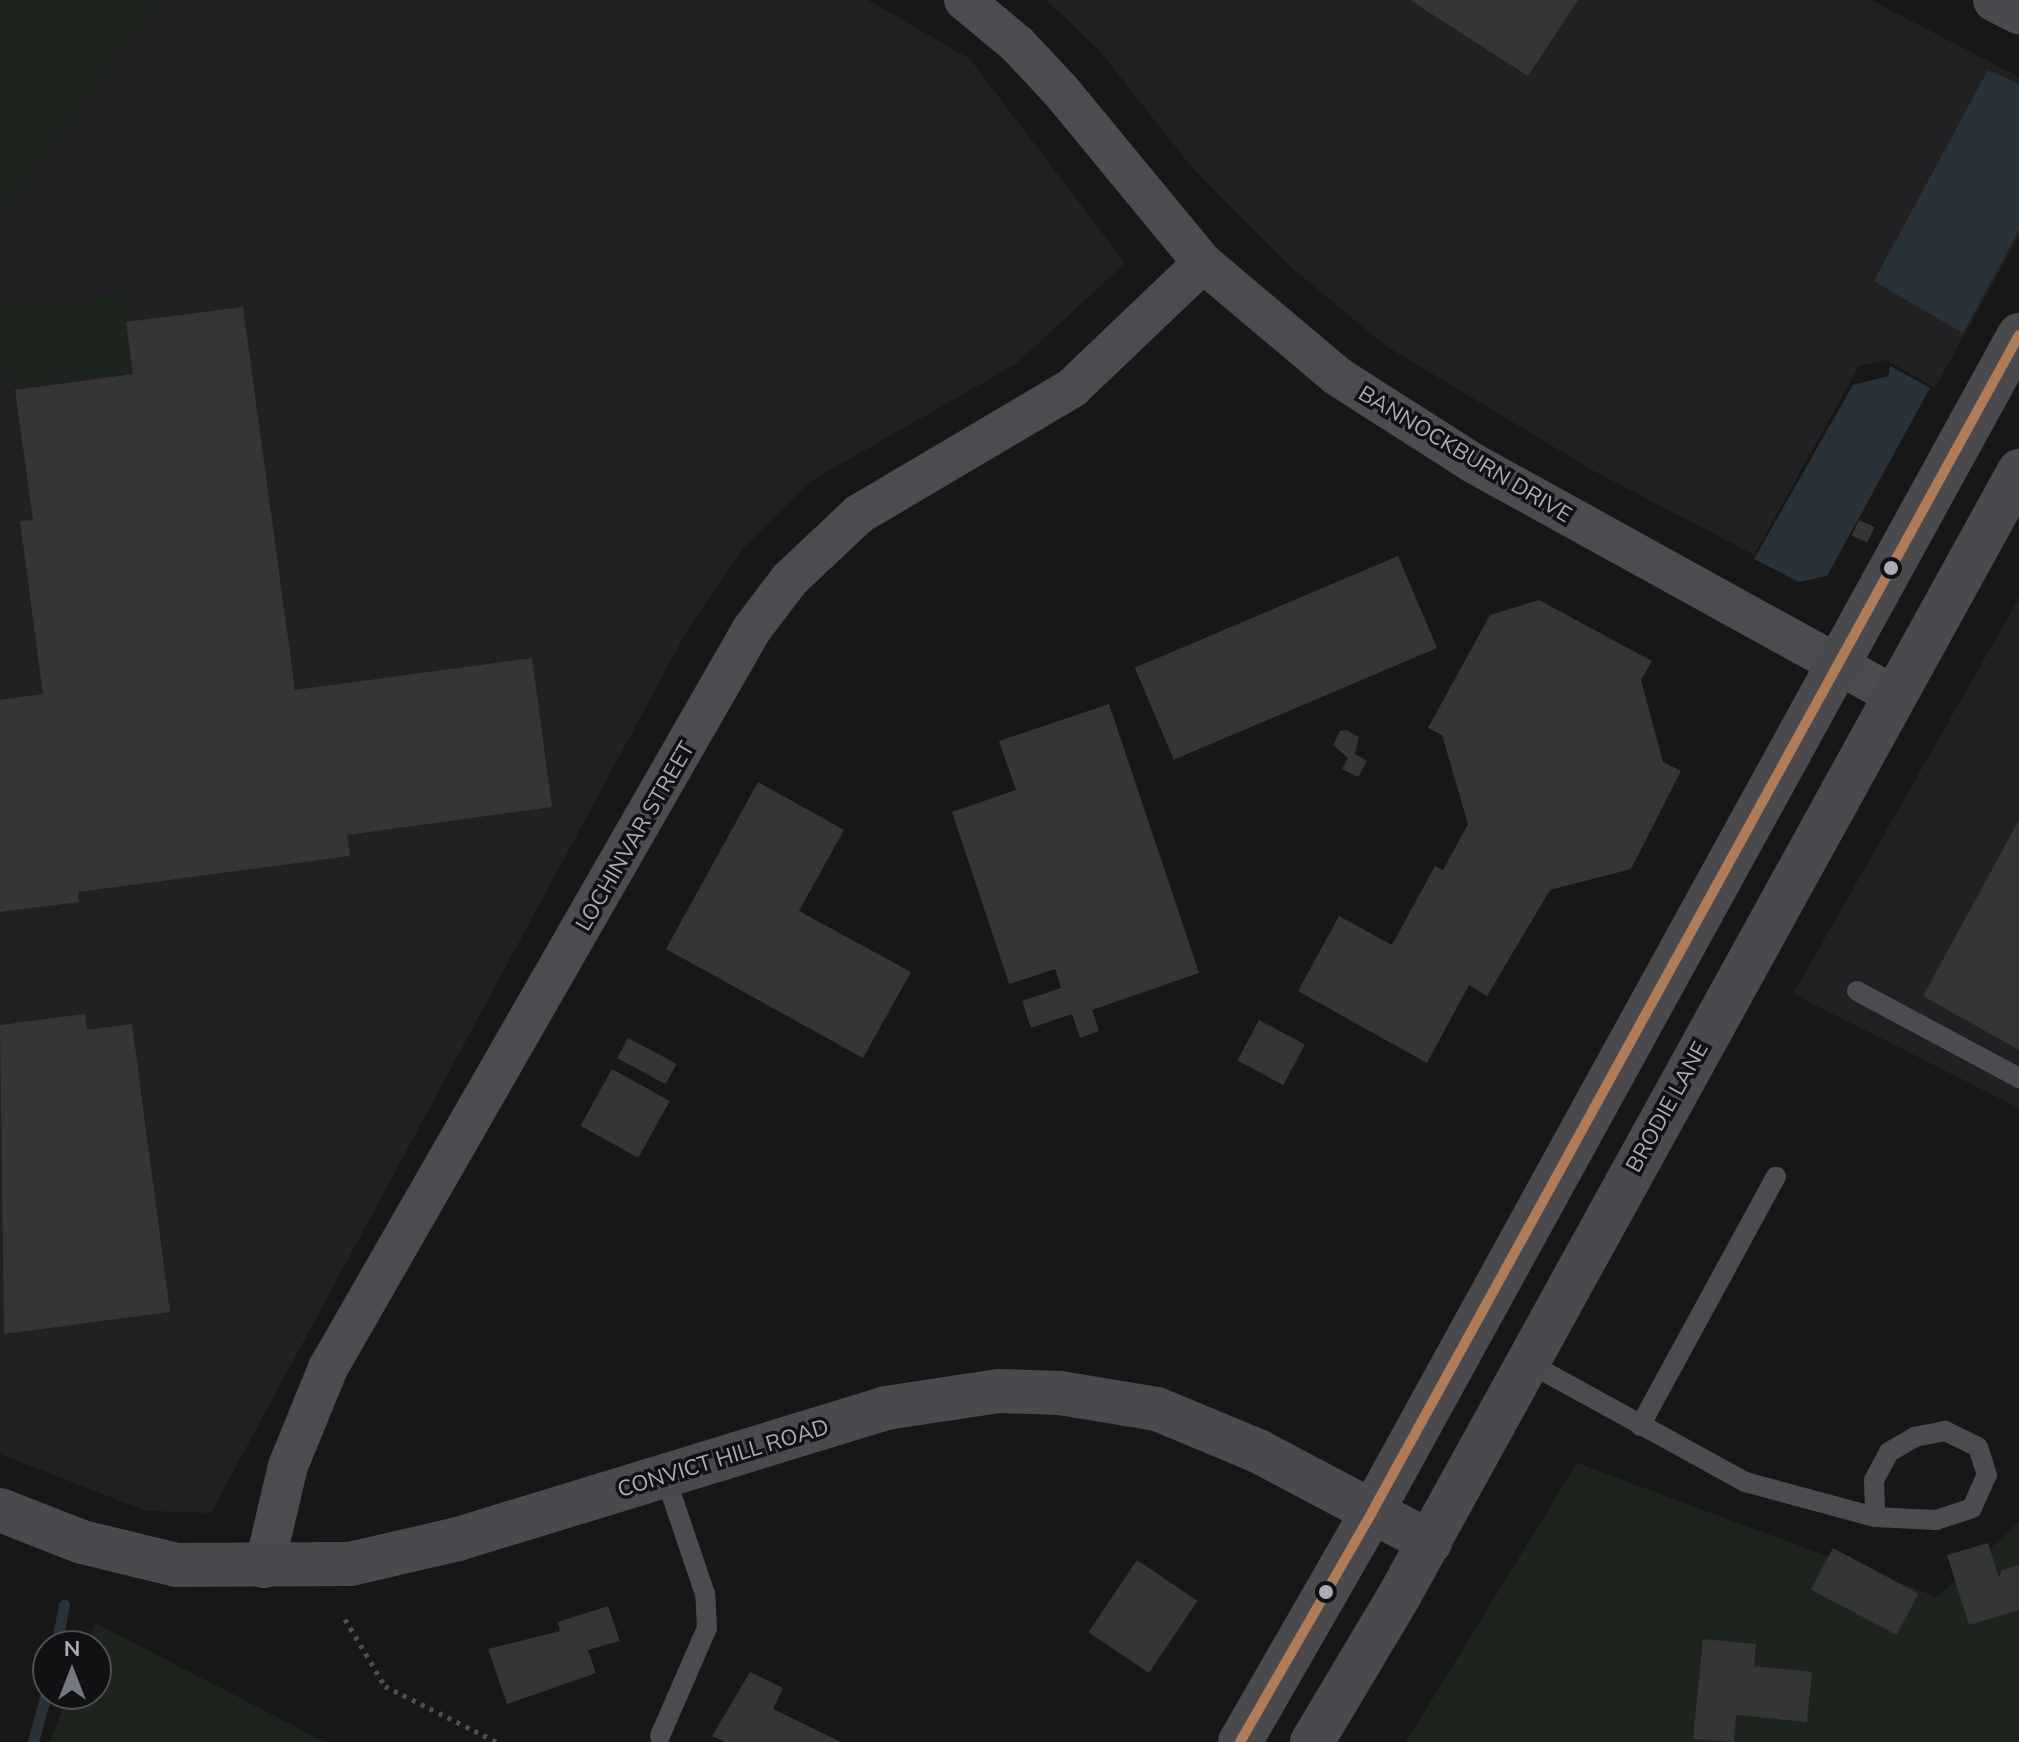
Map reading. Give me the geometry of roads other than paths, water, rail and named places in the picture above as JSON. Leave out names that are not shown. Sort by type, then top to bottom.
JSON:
[{"type":"main road","points":[[1995,0],[2019,12]]},
{"type":"main road","points":[[1240,1742],[1372,1512],[2019,335]]},
{"type":"main road","name":"BRODIE LANE","points":[[1312,1742],[1430,1542],[1892,694],[2019,471]]},
{"type":"main road","name":"CONVICT HILL ROAD","points":[[0,1510],[130,1556],[176,1565],[264,1568],[387,1557],[938,1397],[1060,1393],[1157,1409],[1204,1426],[1430,1542]]},
{"type":"street","name":"BANNOCKBURN DRIVE","points":[[964,0],[1017,44],[1052,82],[1203,263],[1327,368],[1400,419],[1892,694]]},
{"type":"street","name":"LOCHINVAR STREET","points":[[264,1568],[288,1466],[328,1368],[752,629],[790,579],[859,514],[1072,388],[1203,263]]},
{"type":"lane","points":[[1857,991],[2019,1078]]},
{"type":"lane","points":[[1640,1426],[1776,1177]]},
{"type":"lane","points":[[1527,1362],[1745,1482],[1875,1517],[1936,1520],[1972,1508],[1987,1475],[1978,1447],[1945,1431],[1915,1437],[1889,1452],[1874,1480],[1875,1517]]},
{"type":"lane","points":[[660,1736],[707,1628],[705,1594],[665,1476]]},
{"type":"waterway","points":[[59,1630],[64,1605]]},
{"type":"waterway","points":[[33,1742],[42,1710]]}]
